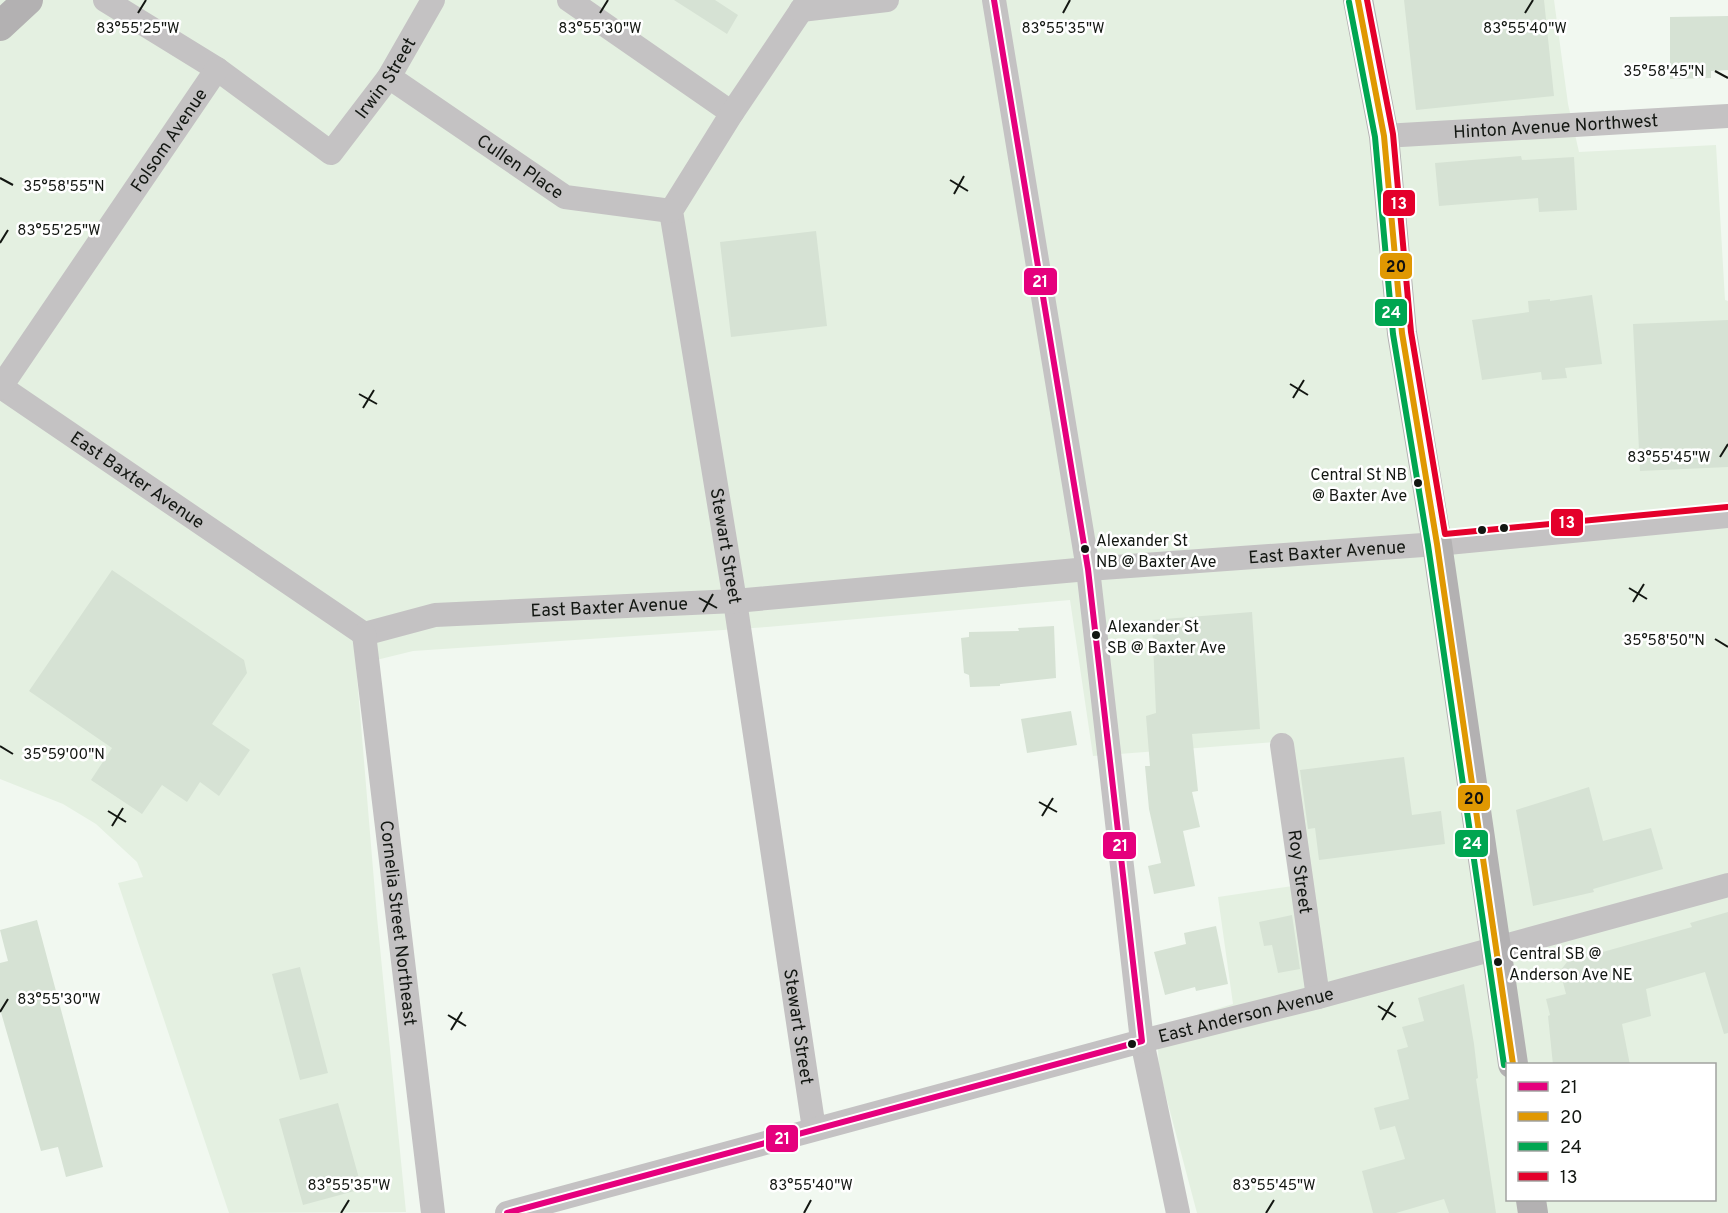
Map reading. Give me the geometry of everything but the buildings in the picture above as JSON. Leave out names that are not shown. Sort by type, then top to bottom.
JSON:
[{"type":"main road","points":[[0,26],[28,0]]},
{"type":"main road","points":[[1358,0],[1384,136],[1402,333],[1437,544],[1513,1063]]},
{"type":"street","points":[[105,0],[217,69]]},
{"type":"street","name":"Irwin Street","points":[[217,69],[332,153],[389,77],[433,0]]},
{"type":"street","points":[[568,0],[732,113]]},
{"type":"street","points":[[671,211],[732,113],[804,5],[887,0]]},
{"type":"street","points":[[994,0],[1088,569],[1142,1041],[1178,1213]]},
{"type":"street","name":"Folsom Avenue","points":[[1,388],[217,69]]},
{"type":"street","name":"Cullen Place","points":[[389,77],[565,197],[671,211]]},
{"type":"street","name":"Hinton Avenue Northwest","points":[[1384,136],[1728,116]]},
{"type":"street","name":"Stewart Street","points":[[671,211],[735,600],[814,1129]]},
{"type":"street","name":"East Baxter Avenue","points":[[1,388],[364,634],[435,615],[735,600],[1088,569],[1437,544],[1728,516]]},
{"type":"street","name":"Cornelia Street Northeast","points":[[364,634],[433,1213]]},
{"type":"street","name":"Roy Street","points":[[1282,745],[1318,997]]},
{"type":"street","name":"East Anderson Avenue","points":[[507,1213],[1142,1041],[1497,949],[1728,885]]},
{"type":"shaded area","points":[[0,0],[1554,0],[1568,104],[1579,152],[1716,145],[1725,300],[1728,301],[1728,1213],[1197,1213],[1159,1070],[1157,1027],[1233,1004],[1218,897],[1293,886],[1274,742],[1093,756],[1070,600],[767,627],[413,651],[356,665],[377,917],[406,1212],[229,1213],[118,883],[143,877],[137,862],[96,824],[63,804],[0,779]]},
{"type":"transit line","name":"21","points":[[507,1213],[1142,1041],[1088,569],[994,0]]},
{"type":"transit line","name":"20","points":[[1358,0],[1384,136],[1402,333],[1437,544],[1513,1063]]},
{"type":"transit line","name":"13","points":[[1367,0],[1393,134],[1411,332],[1445,534],[1727,507]]},
{"type":"transit line","name":"24","points":[[1349,2],[1375,137],[1393,334],[1428,545],[1504,1065]]},
{"type":"place","name":"Central St NB @ Baxter Ave","points":[[1418,483]]},
{"type":"place","name":"Alexander St NB @ Baxter Ave","points":[[1085,549]]},
{"type":"place","name":"Alexander St SB @ Baxter Ave","points":[[1096,635]]},
{"type":"place","name":"Central SB @ Anderson Ave NE","points":[[1498,962]]}]
